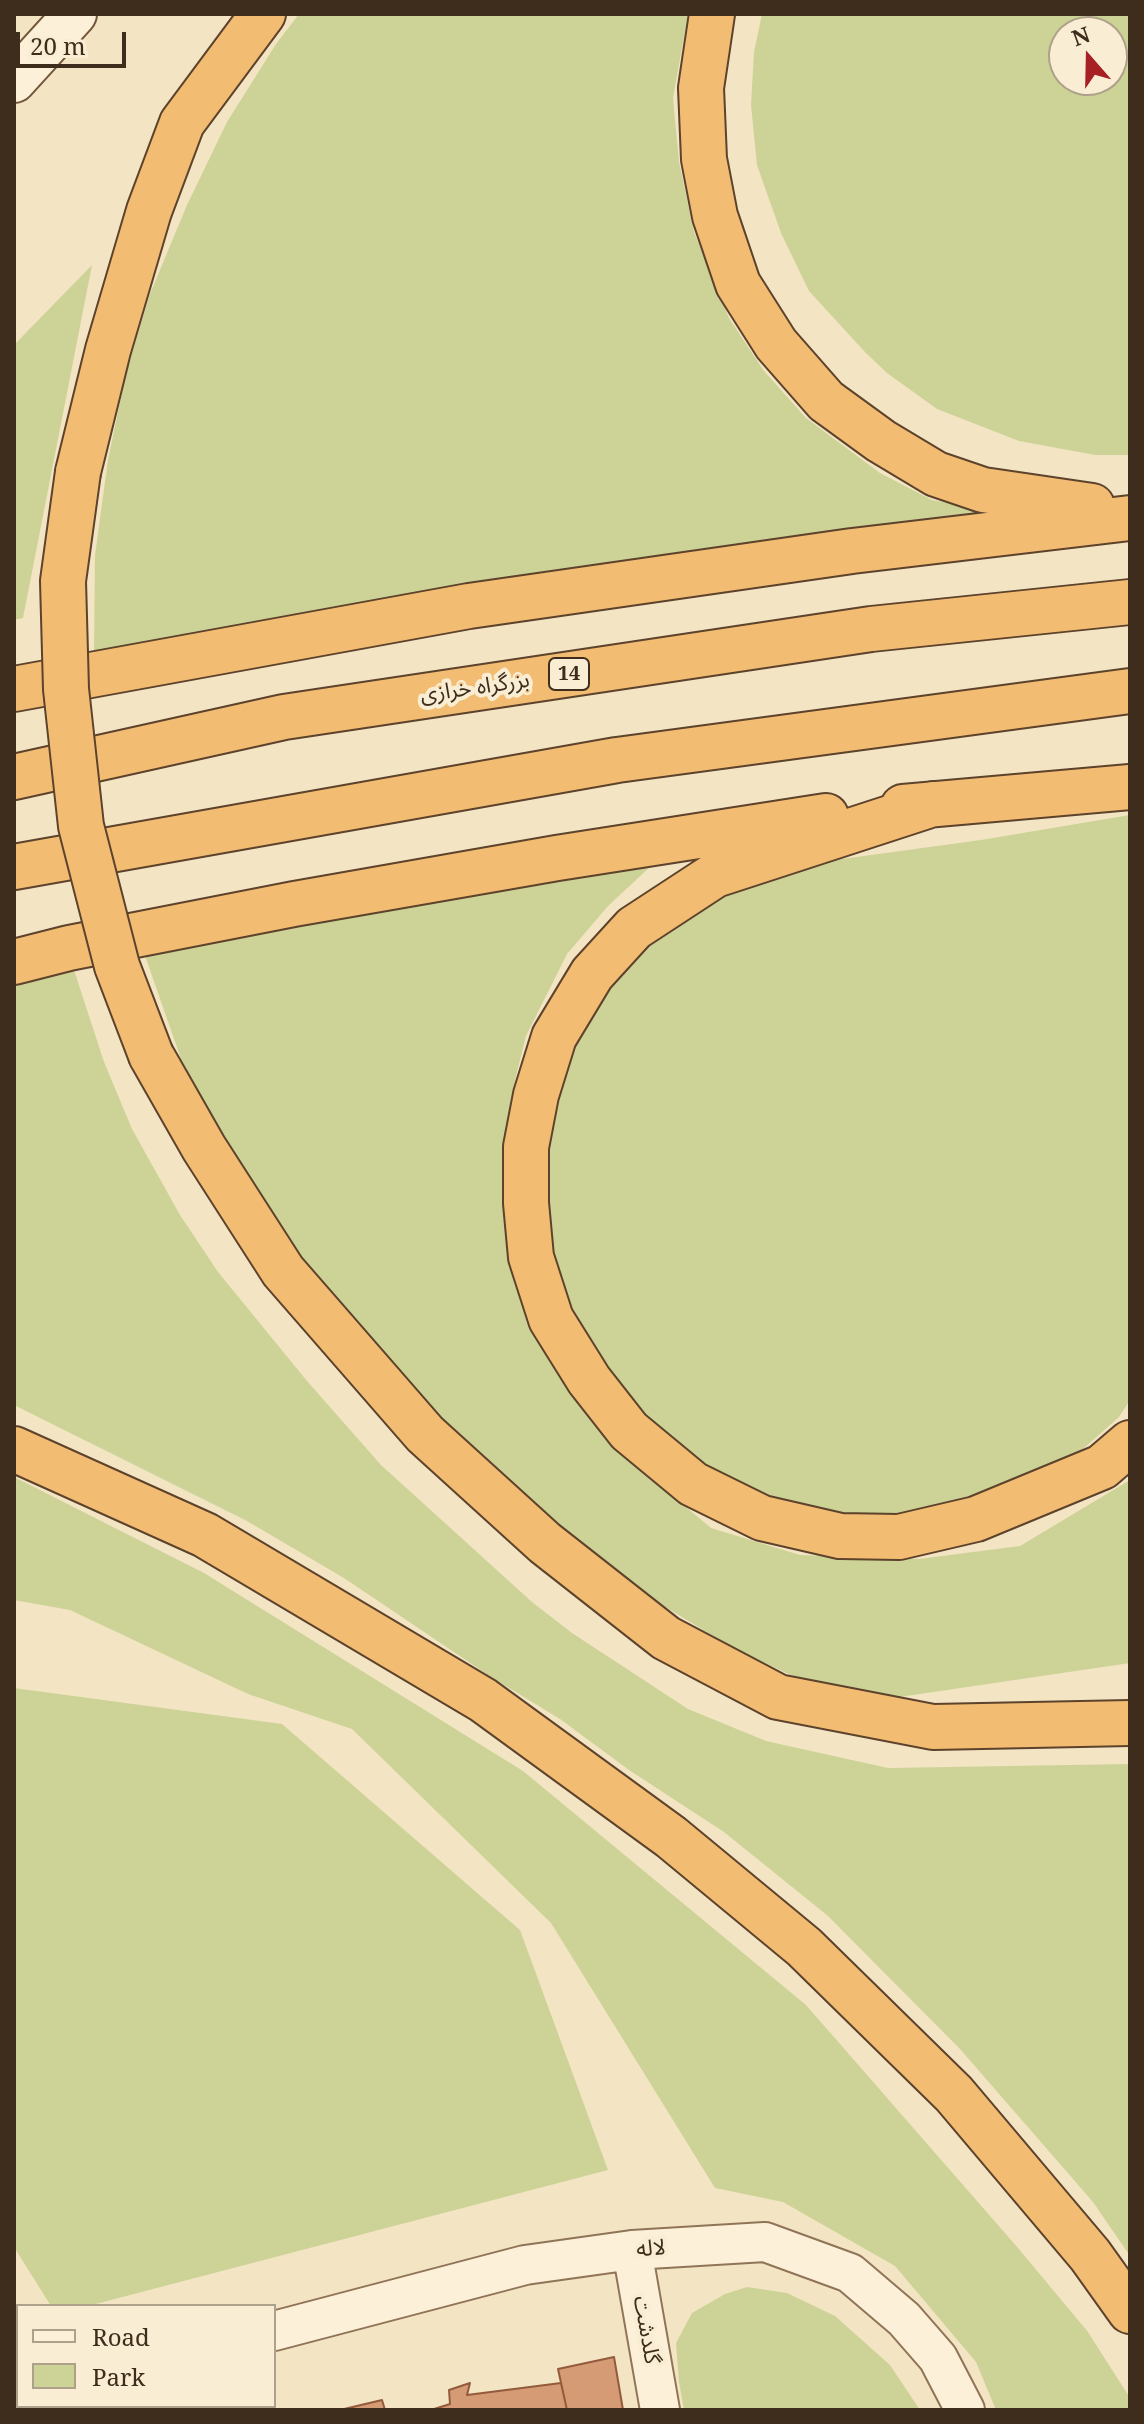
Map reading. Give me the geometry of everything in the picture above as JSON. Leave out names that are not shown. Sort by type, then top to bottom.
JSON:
[{"type":"highway","points":[[263,14],[182,123],[149,211],[108,350],[78,472],[63,581],[66,689],[81,826],[117,966],[151,1055],[204,1148],[283,1271],[425,1434],[545,1543],[666,1638],[778,1697],[933,1727],[1130,1723]]},
{"type":"highway","points":[[712,14],[701,88],[704,159],[715,216],[738,284],[776,344],[826,401],[881,441],[936,474],[983,490],[1049,502],[1130,510]]},
{"type":"highway","points":[[14,689],[484,604],[837,553],[1130,518]]},
{"type":"highway","name":"بزرگراه خرازی","points":[[14,777],[284,717],[871,629],[1130,602]]},
{"type":"highway","points":[[14,867],[617,760],[1130,691]]},
{"type":"highway","points":[[14,962],[69,948],[294,904],[831,815],[1130,787]]},
{"type":"highway","points":[[933,804],[715,875],[634,928],[592,974],[554,1037],[536,1095],[526,1147],[526,1203],[531,1257],[551,1319],[589,1380],[629,1431],[693,1484],[762,1518],[840,1536],[899,1537],[976,1519],[1102,1467],[1130,1443]]},
{"type":"highway","points":[[14,1449],[205,1535],[483,1700],[671,1837],[804,1947],[954,2094],[1090,2255],[1130,2311]]},
{"type":"main road","points":[[14,81],[75,14]]},
{"type":"street","name":"لاله","points":[[276,2330],[525,2265],[632,2250],[765,2242],[850,2273],[904,2319],[938,2358],[965,2410]]},
{"type":"street","name":"گلدشت","points":[[632,2250],[660,2410]]},
{"type":"green space","points":[[299,14],[688,14],[673,98],[679,162],[694,232],[729,318],[764,371],[806,418],[880,473],[932,500],[1022,516],[94,656],[95,555],[108,460],[126,373],[150,294],[187,205],[227,122],[276,44]]},
{"type":"green space","points":[[762,14],[1130,14],[1130,455],[1095,455],[1019,441],[937,409],[887,373],[809,291],[781,233],[757,165],[751,105],[754,52]]},
{"type":"green space","points":[[92,265],[23,618],[14,620],[14,345]]},
{"type":"green space","points":[[1130,815],[1130,1400],[1119,1417],[1067,1463],[919,1518],[846,1521],[724,1484],[677,1456],[586,1350],[554,1274],[544,1149],[558,1068],[592,995],[694,904],[820,862]]},
{"type":"green space","points":[[666,852],[608,906],[567,954],[526,1036],[515,1080],[503,1153],[506,1232],[553,1362],[611,1444],[711,1528],[800,1555],[919,1559],[1020,1546],[1130,1480],[1130,1663],[886,1699],[795,1677],[737,1650],[615,1577],[437,1422],[264,1218],[196,1102],[142,947]]},
{"type":"green space","points":[[73,967],[104,1062],[132,1129],[180,1215],[218,1272],[381,1465],[532,1602],[572,1633],[688,1709],[766,1741],[888,1768],[1130,1764],[1130,2256],[1093,2202],[960,2049],[828,1916],[724,1832],[629,1770],[560,1719],[491,1677],[344,1578],[247,1521],[14,1405],[14,979]]},
{"type":"green space","points":[[14,1477],[204,1573],[523,1771],[806,2005],[1088,2332],[1130,2398],[1130,2410],[996,2410],[976,2362],[895,2266],[783,2202],[715,2188],[551,1923],[352,1729],[248,1694],[70,1610],[14,1600]]},
{"type":"green space","points":[[14,1688],[282,1724],[520,1930],[608,2170],[96,2304],[50,2304],[14,2247]]},
{"type":"green space","points":[[747,2287],[787,2293],[835,2316],[890,2365],[920,2410],[684,2410],[676,2343],[692,2313],[725,2294]]},
{"type":"building","points":[[614,2357],[623,2410],[567,2410],[558,2369]]},
{"type":"building","points":[[470,2383],[467,2395],[561,2383],[567,2410],[431,2410],[450,2404],[449,2390]]},
{"type":"building","points":[[382,2400],[385,2410],[340,2410]]}]
